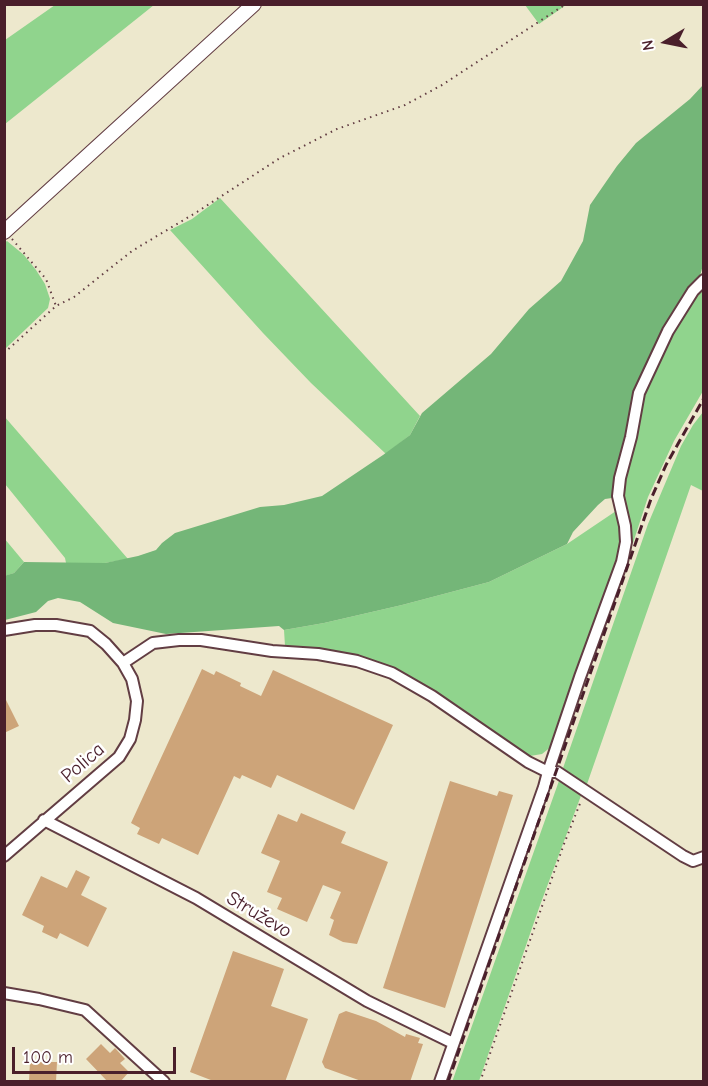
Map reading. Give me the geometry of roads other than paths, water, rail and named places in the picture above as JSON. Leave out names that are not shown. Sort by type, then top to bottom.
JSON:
[{"type":"main road","points":[[5,232],[254,4]]},
{"type":"street","points":[[440,1082],[622,562],[626,542],[618,496],[639,393],[668,331],[693,291],[704,280]]},
{"type":"street","name":"Polica","points":[[4,630],[35,625],[56,625],[90,631],[106,644],[123,663],[132,679],[137,701],[130,739],[119,757],[4,856]]},
{"type":"street","points":[[123,663],[153,643],[179,639],[201,640],[272,651],[318,654],[357,661],[392,673],[432,696],[528,762],[548,771],[557,772],[683,856],[693,861],[704,856]]},
{"type":"street","name":"Struževo","points":[[44,820],[196,898],[367,1001],[453,1044]]},
{"type":"street","points":[[4,993],[85,1011],[164,1082]]},
{"type":"railway","points":[[448,1082],[651,499],[666,465],[704,398]]}]
